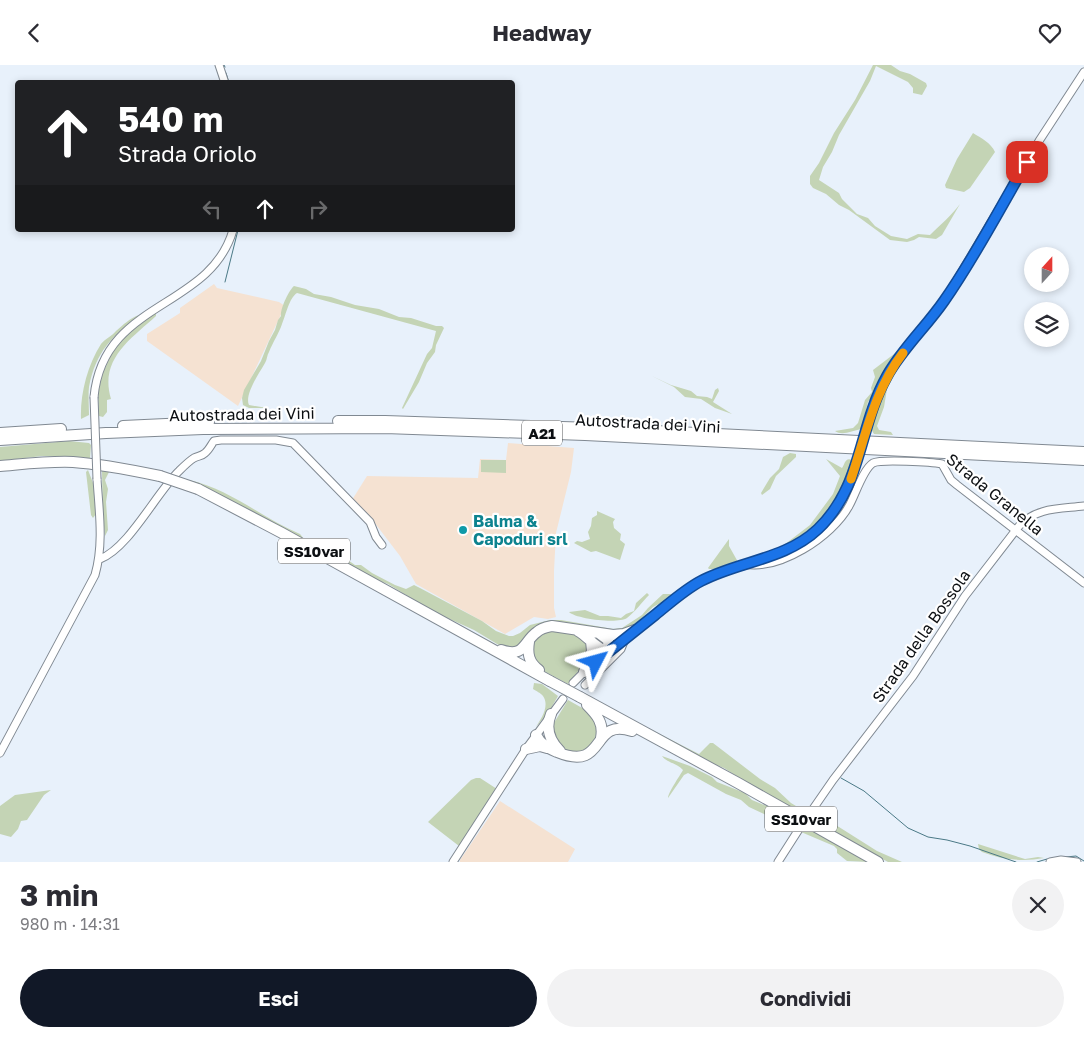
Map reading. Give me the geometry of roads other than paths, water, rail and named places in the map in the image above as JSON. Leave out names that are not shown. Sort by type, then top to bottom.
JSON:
[{"type":"highway","name":"Autostrada dei Vini","points":[[0,433],[169,423],[385,421],[594,428],[1084,452]]},
{"type":"highway","name":"Autostrada dei Vini","points":[[0,440],[203,429],[385,428],[585,435],[1084,460]]},
{"type":"highway","name":"SS10var","points":[[0,466],[72,462],[127,469],[160,476],[198,489],[259,520],[878,862]]},
{"type":"highway","points":[[490,648],[496,647],[513,652],[522,650],[536,632],[543,628],[555,626],[572,629],[594,637],[618,635],[635,630]]},
{"type":"highway","points":[[594,637],[601,649],[609,652]]},
{"type":"highway","points":[[584,672],[591,654],[594,637]]},
{"type":"highway","points":[[529,641],[528,654],[531,663],[550,681]]},
{"type":"highway","points":[[586,701],[600,721],[601,738]]},
{"type":"highway","points":[[550,744],[548,725],[552,714]]},
{"type":"highway","points":[[536,735],[571,757],[584,756],[595,749],[601,738],[615,728],[621,727],[638,734],[644,732]]},
{"type":"highway","points":[[526,749],[550,744]]},
{"type":"street","points":[[220,65],[224,80]]},
{"type":"street","points":[[574,683],[584,672],[625,638],[689,588],[713,575],[781,553],[816,531],[830,517],[850,484],[877,397],[892,368],[945,300],[1040,141],[1084,72]]},
{"type":"street","points":[[0,753],[84,597],[95,575],[100,559],[101,536],[94,397],[95,384],[101,364],[112,345],[123,332],[204,276],[224,254],[232,232]]},
{"type":"street","points":[[100,559],[112,553],[144,518],[156,498],[180,470],[195,458],[204,455],[214,441],[221,440],[276,439],[293,443],[370,522],[376,537],[382,545]]},
{"type":"street","name":"Strada Granella","points":[[744,564],[753,566],[765,565],[801,550],[818,540],[835,525],[848,509],[868,467],[872,464],[881,461],[942,464],[951,480],[1084,583]]},
{"type":"street","name":"Strada della Bossola","points":[[778,862],[832,780],[913,676],[979,576],[1016,530],[1028,517],[1036,513],[1084,506]]},
{"type":"street","points":[[584,685],[621,649],[625,638]]},
{"type":"street","points":[[453,862],[526,749],[563,699]]},
{"type":"street","points":[[1050,862],[1066,860],[1078,862]]},
{"type":"waterway","points":[[226,73],[228,80]]},
{"type":"waterway","points":[[225,282],[238,232]]},
{"type":"waterway","points":[[841,778],[864,791],[908,828],[928,837],[970,846],[1016,862]]},
{"type":"waterway","points":[[1066,857],[1076,856],[1084,861]]},
{"type":"waterway","points":[[1037,862],[1047,859]]},
{"type":"place","name":"Balma & Capoduri srl","points":[[463,530]]}]
